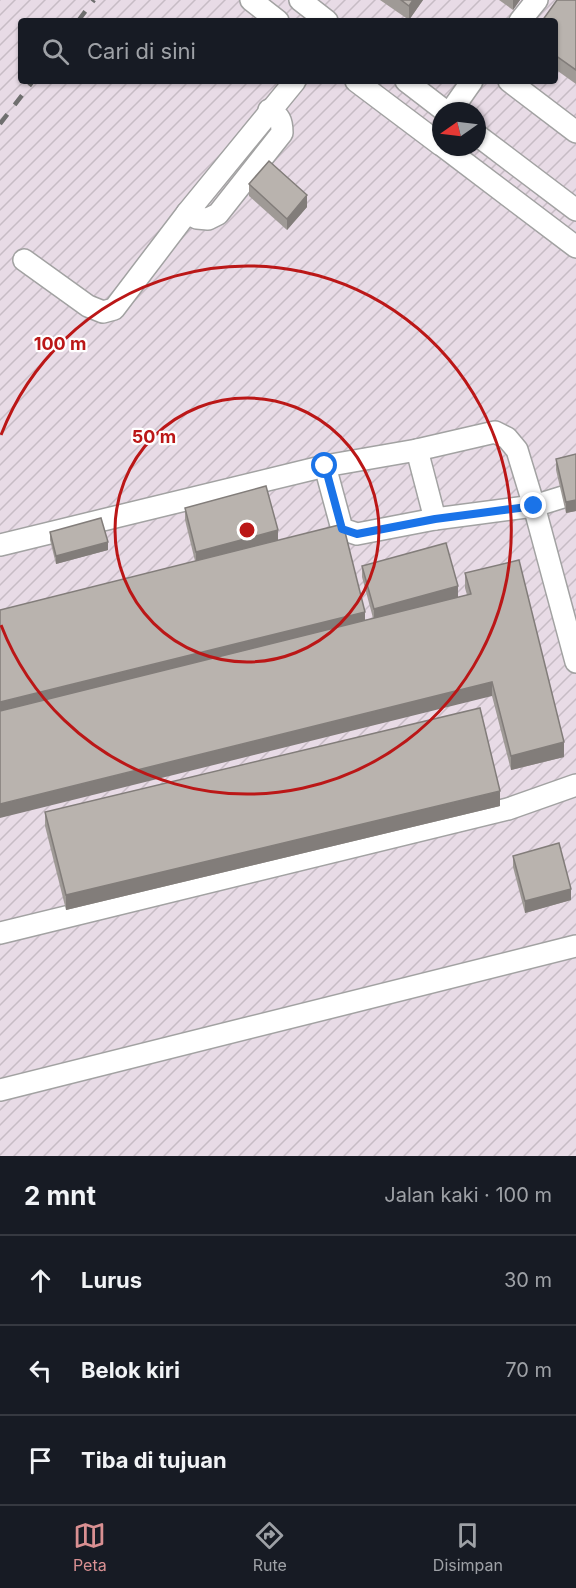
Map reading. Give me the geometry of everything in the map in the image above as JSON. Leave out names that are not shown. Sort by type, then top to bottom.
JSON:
[{"type":"lane","points":[[251,0],[274,18]]},
{"type":"lane","points":[[301,0],[323,18]]},
{"type":"lane","points":[[522,18],[537,0]]},
{"type":"lane","points":[[24,260],[88,306],[103,312],[114,309],[187,213],[292,84]]},
{"type":"lane","points":[[360,84],[432,138]]},
{"type":"lane","points":[[410,84],[434,102]]},
{"type":"lane","points":[[457,102],[470,84]]},
{"type":"lane","points":[[513,84],[576,132]]},
{"type":"lane","points":[[486,142],[576,210]]},
{"type":"lane","points":[[455,156],[576,246]]},
{"type":"lane","points":[[0,545],[325,466],[417,450],[495,432],[507,438],[517,450],[570,616],[576,663]]},
{"type":"lane","points":[[417,450],[435,519]]},
{"type":"lane","points":[[325,466],[342,529],[357,534],[435,519],[534,506],[563,498]]},
{"type":"lane","points":[[0,933],[508,809],[576,786]]},
{"type":"lane","points":[[0,1090],[576,946]]},
{"type":"shaded area","points":[[0,0],[576,0],[576,1156],[0,1156]]},
{"type":"building","points":[[401,0],[413,0],[409,6]]},
{"type":"building","points":[[557,0],[576,0],[576,70],[558,57],[558,18],[544,18]]},
{"type":"building","points":[[269,161],[307,195],[287,219],[249,184]]},
{"type":"building","points":[[576,454],[576,500],[566,502],[556,459]]},
{"type":"building","points":[[266,486],[278,530],[196,552],[185,508]]},
{"type":"building","points":[[101,518],[108,542],[56,556],[50,532]]},
{"type":"building","points":[[343,524],[365,612],[0,702],[0,610]]},
{"type":"building","points":[[446,543],[458,586],[374,609],[362,566]]},
{"type":"building","points":[[519,560],[564,742],[511,756],[492,682],[0,804],[0,711],[471,594],[465,573]]},
{"type":"building","points":[[480,708],[500,791],[66,895],[45,812]]},
{"type":"building","points":[[559,843],[571,889],[525,901],[513,856]]},
{"type":"railway","points":[[80,18],[94,0]]},
{"type":"railway","points":[[0,124],[31,84]]},
{"type":"route","points":[[325,466],[342,529],[357,534],[435,519],[534,506]]}]
